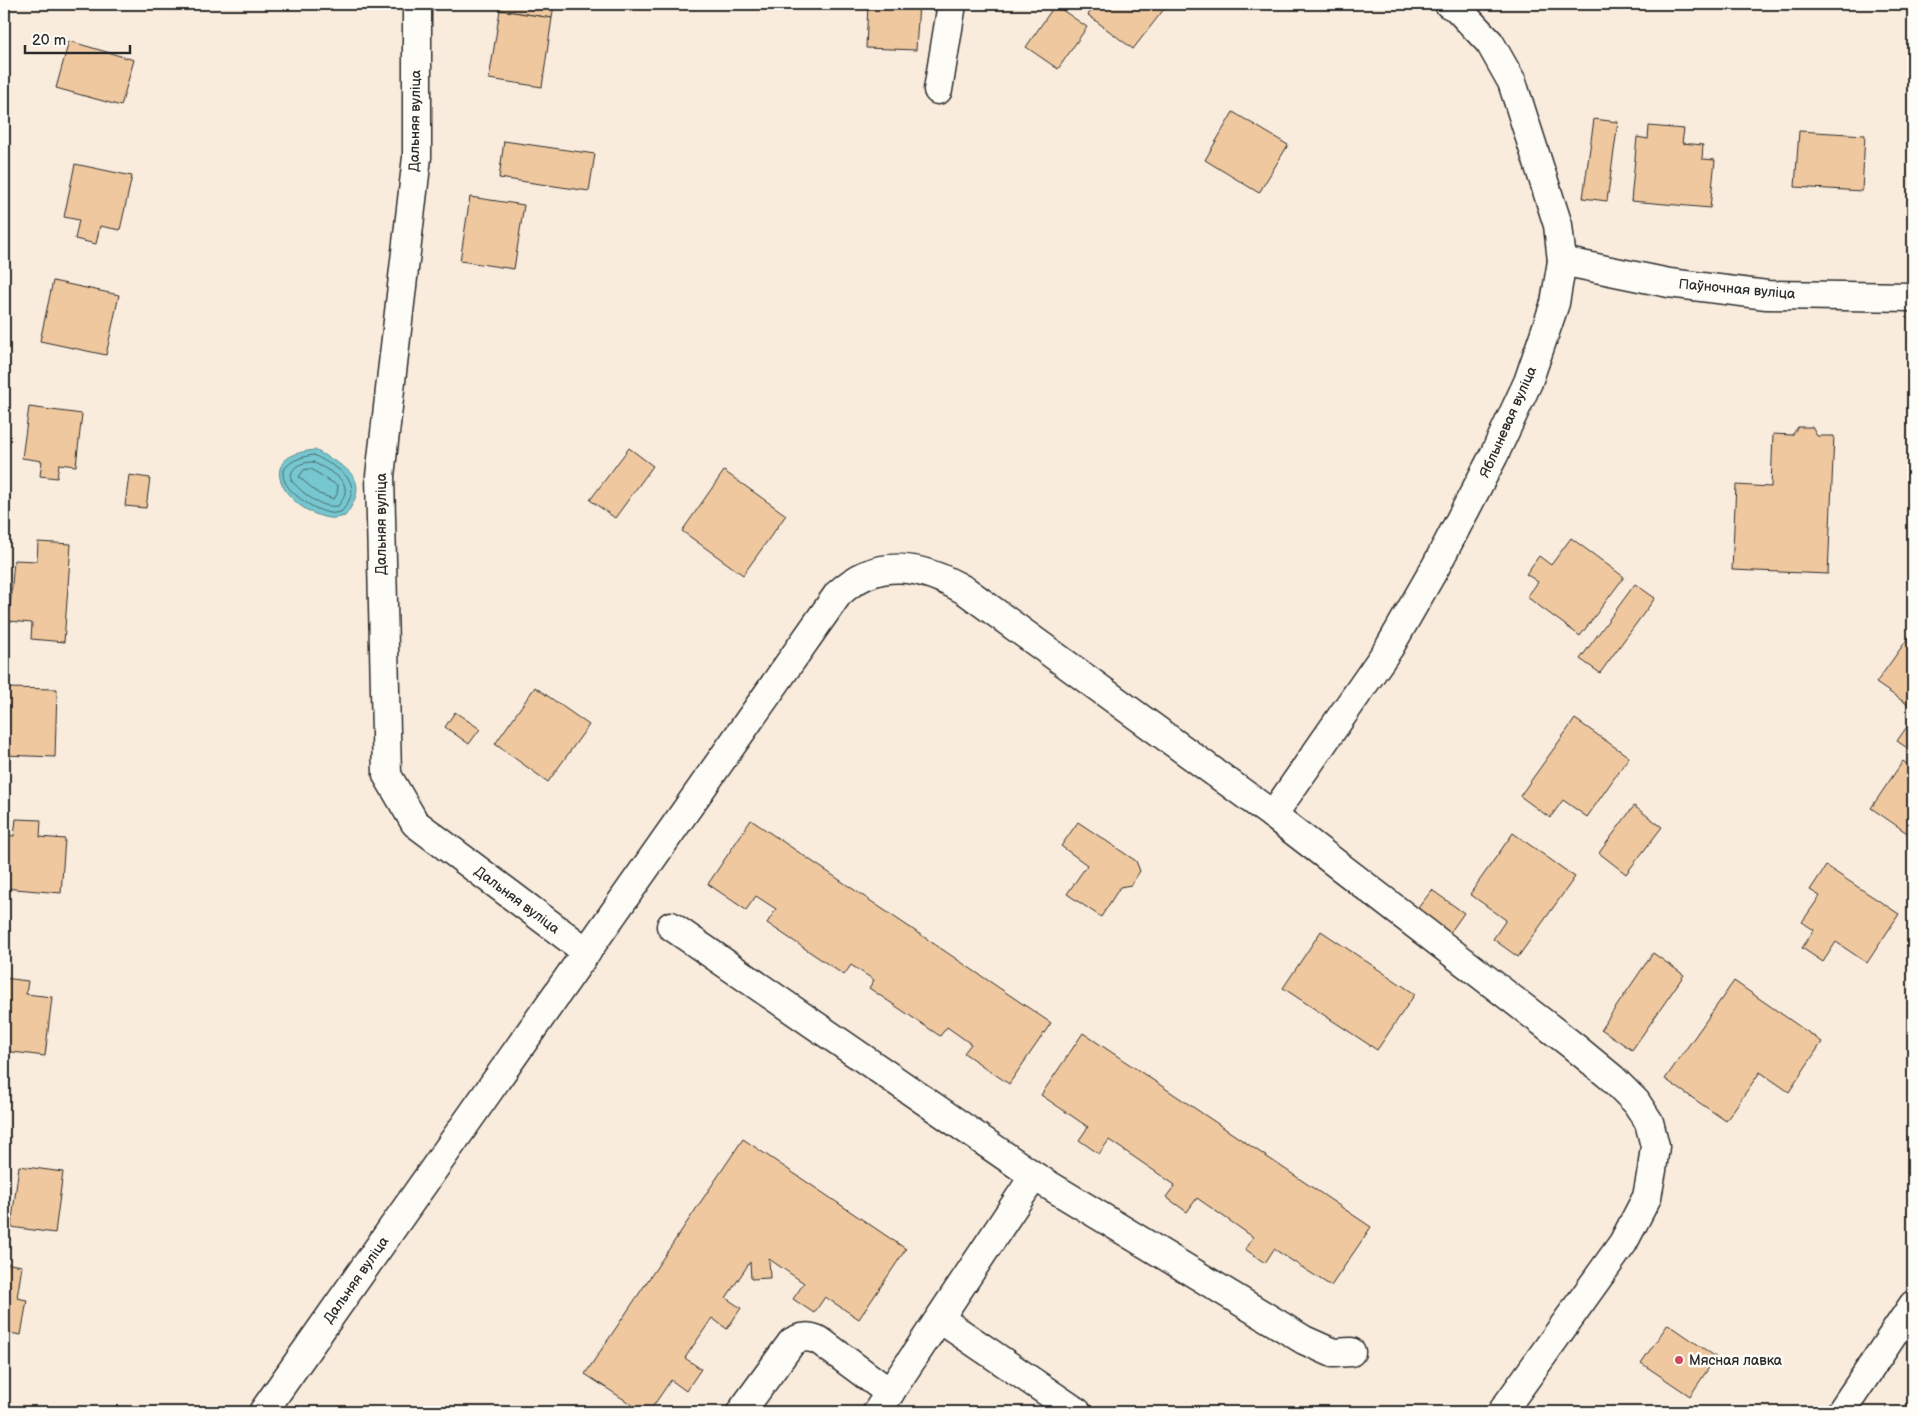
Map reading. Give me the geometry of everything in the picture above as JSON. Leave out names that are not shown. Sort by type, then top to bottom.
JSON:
[{"type":"street","name":"Дальняя вуліца","points":[[417,4],[417,157],[380,476],[387,775],[415,823],[587,952]]},
{"type":"street","points":[[938,90],[952,4]]},
{"type":"street","name":"Яблыневая вуліца","points":[[1273,815],[1389,648],[1436,566],[1494,455],[1528,382],[1555,303],[1562,261],[1558,225],[1512,82],[1490,43],[1457,8],[1449,4]]},
{"type":"street","name":"Паўночная вуліца","points":[[1562,261],[1669,283],[1767,295],[1913,297]]},
{"type":"street","name":"Дальняя вуліца","points":[[263,1412],[838,594],[852,581],[874,571],[900,567],[948,580],[966,591],[1273,815]]},
{"type":"street","points":[[1273,815],[1605,1072],[1636,1102],[1649,1122],[1655,1146],[1647,1197],[1643,1205],[1623,1243],[1502,1412]]},
{"type":"street","points":[[671,926],[1034,1176],[1304,1340],[1333,1353],[1351,1352]]},
{"type":"street","points":[[741,1412],[792,1342],[800,1337],[820,1341],[884,1402],[1034,1176]]},
{"type":"street","points":[[1841,1412],[1913,1305]]},
{"type":"street","points":[[940,1319],[1077,1412]]},
{"type":"water","points":[[315,450],[346,469],[356,483],[357,492],[345,516],[331,518],[314,514],[289,495],[282,484],[279,473],[283,462],[295,454]]},
{"type":"building","points":[[501,4],[554,4],[552,18],[500,10]]},
{"type":"building","points":[[868,4],[919,4],[916,50],[866,48]]},
{"type":"building","points":[[1096,4],[1168,4],[1133,49],[1088,15]]},
{"type":"building","points":[[1055,5],[1087,27],[1058,69],[1026,47]]},
{"type":"building","points":[[500,10],[552,18],[542,87],[489,79]]},
{"type":"building","points":[[69,41],[134,60],[121,106],[56,88]]},
{"type":"building","points":[[1233,112],[1288,145],[1259,193],[1205,160]]},
{"type":"building","points":[[1594,119],[1618,122],[1607,201],[1583,198]]},
{"type":"building","points":[[1649,126],[1684,129],[1682,143],[1703,145],[1702,159],[1715,160],[1710,208],[1631,201],[1637,137],[1648,139]]},
{"type":"building","points":[[1799,131],[1865,135],[1862,191],[1795,187]]},
{"type":"building","points":[[504,141],[595,154],[589,191],[499,178]]},
{"type":"building","points":[[75,164],[132,176],[120,230],[100,226],[96,244],[75,239],[79,220],[64,217]]},
{"type":"building","points":[[470,197],[524,205],[514,269],[460,261]]},
{"type":"building","points":[[53,281],[119,295],[106,355],[40,341]]},
{"type":"building","points":[[29,407],[82,414],[76,466],[59,464],[57,478],[40,476],[42,461],[22,458]]},
{"type":"building","points":[[1798,427],[1812,427],[1817,436],[1834,436],[1828,574],[1732,570],[1736,485],[1771,487],[1773,434],[1792,435]]},
{"type":"building","points":[[629,448],[653,466],[615,518],[590,500]]},
{"type":"building","points":[[724,471],[786,515],[743,575],[682,531]]},
{"type":"building","points":[[129,475],[150,478],[146,508],[125,506]]},
{"type":"building","points":[[1571,538],[1624,577],[1580,636],[1527,597],[1538,582],[1526,574],[1539,556],[1551,565]]},
{"type":"building","points":[[38,542],[71,544],[64,642],[31,639],[32,623],[9,621],[14,560],[37,561]]},
{"type":"building","points":[[1635,584],[1655,598],[1600,673],[1580,659]]},
{"type":"building","points":[[1913,631],[1913,708],[1876,683]]},
{"type":"building","points":[[535,687],[589,725],[548,782],[495,744]]},
{"type":"building","points":[[4,688],[57,689],[55,757],[4,755]]},
{"type":"building","points":[[455,712],[480,729],[469,744],[445,727]]},
{"type":"building","points":[[1913,718],[1913,752],[1897,741]]},
{"type":"building","points":[[1575,719],[1629,757],[1587,817],[1563,800],[1550,818],[1520,796]]},
{"type":"building","points":[[1903,761],[1913,769],[1913,837],[1871,808]]},
{"type":"building","points":[[1634,806],[1662,827],[1626,874],[1599,853]]},
{"type":"building","points":[[16,819],[41,820],[40,837],[65,839],[61,893],[4,888],[4,835],[14,836]]},
{"type":"building","points":[[751,820],[1051,1023],[1009,1084],[964,1053],[971,1044],[947,1027],[940,1036],[869,988],[874,980],[851,965],[844,975],[767,923],[776,909],[756,896],[746,910],[708,884]]},
{"type":"building","points":[[1078,822],[1136,861],[1140,871],[1131,885],[1120,887],[1101,917],[1067,894],[1087,865],[1061,846]]},
{"type":"building","points":[[1513,833],[1575,877],[1518,957],[1493,939],[1506,920],[1470,894]]},
{"type":"building","points":[[1826,866],[1899,914],[1867,963],[1836,942],[1823,962],[1802,948],[1814,930],[1802,922],[1820,896],[1810,890]]},
{"type":"building","points":[[1432,890],[1464,913],[1447,937],[1414,913]]},
{"type":"building","points":[[1321,931],[1415,994],[1377,1050],[1283,988]]},
{"type":"building","points":[[1653,953],[1684,975],[1632,1050],[1601,1029]]},
{"type":"building","points":[[4,978],[28,981],[26,994],[52,997],[45,1056],[4,1051]]},
{"type":"building","points":[[1734,981],[1822,1042],[1789,1092],[1760,1072],[1726,1121],[1665,1079]]},
{"type":"building","points":[[1083,1033],[1371,1227],[1331,1286],[1274,1249],[1265,1263],[1245,1249],[1253,1237],[1197,1198],[1187,1212],[1166,1197],[1175,1185],[1109,1140],[1099,1154],[1079,1140],[1088,1127],[1041,1095]]},
{"type":"building","points":[[743,1139],[906,1249],[859,1319],[825,1297],[814,1313],[793,1299],[804,1283],[769,1259],[770,1278],[751,1279],[750,1262],[726,1298],[741,1308],[727,1329],[712,1318],[685,1358],[701,1369],[686,1391],[671,1380],[649,1412],[643,1412],[585,1374]]},
{"type":"building","points":[[19,1166],[63,1172],[55,1233],[11,1227]]},
{"type":"building","points":[[4,1263],[22,1266],[17,1298],[27,1300],[21,1335],[4,1332]]},
{"type":"building","name":"Мясная лавка","points":[[1668,1324],[1716,1357],[1690,1396],[1641,1363]]},
{"type":"building","points":[[1913,1396],[1913,1412],[1902,1412]]},
{"type":"place","name":"Мясная лавка","points":[[1679,1360]]}]
